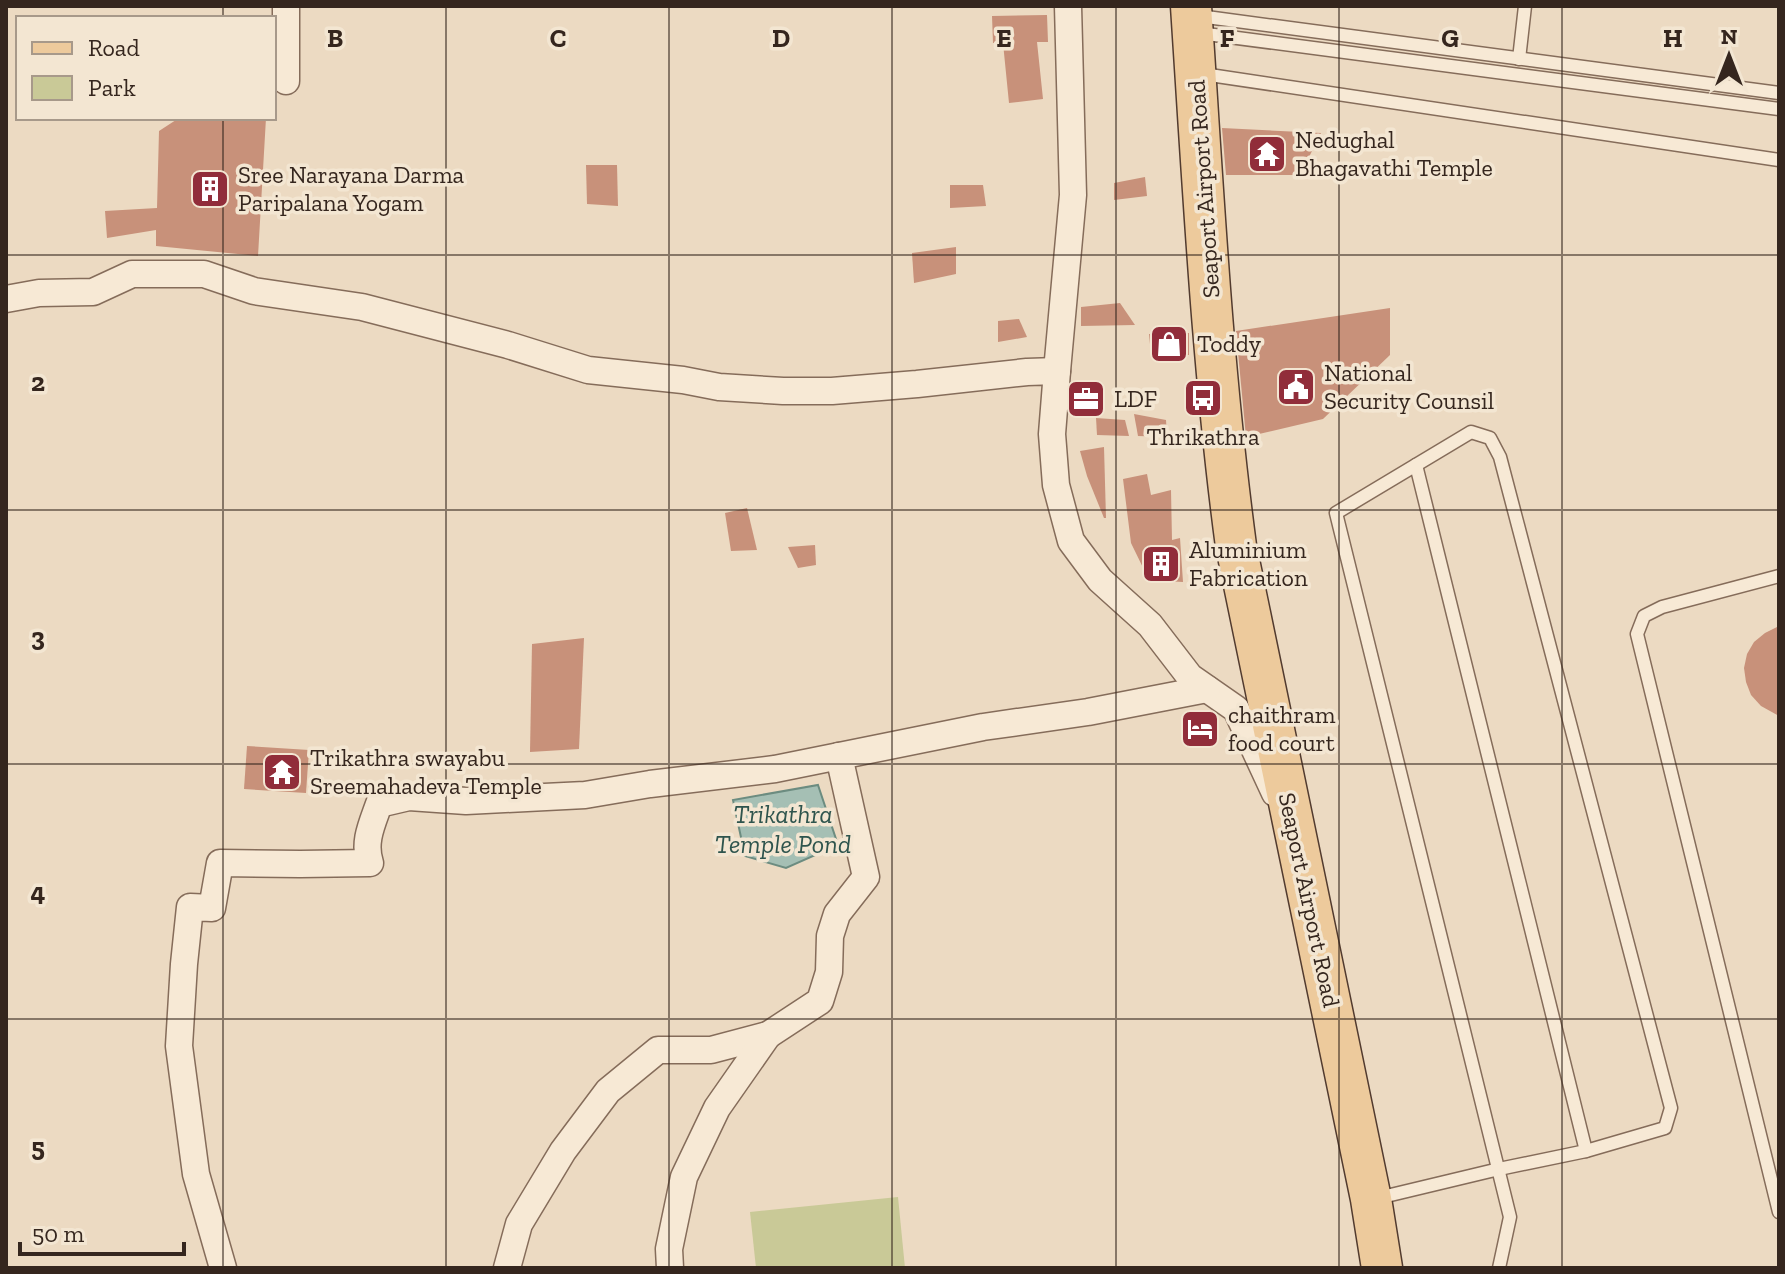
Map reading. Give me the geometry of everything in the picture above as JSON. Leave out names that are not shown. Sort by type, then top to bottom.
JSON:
[{"type":"main road","name":"Seaport Airport Road","points":[[1192,18],[1225,466],[1236,546],[1371,1199],[1382,1268]]},
{"type":"street","points":[[286,6],[286,81]]},
{"type":"street","points":[[1068,6],[1073,195],[1052,434],[1056,485],[1071,541],[1100,580],[1150,625],[1190,677],[1236,709],[1297,840]]},
{"type":"street","points":[[6,299],[39,293],[93,292],[132,274],[204,274],[254,291],[362,307],[508,345],[588,370],[719,387],[832,391],[1057,371]]},
{"type":"street","points":[[223,1268],[196,1174],[179,1046],[190,907],[212,908],[220,863],[370,863],[368,835],[379,804],[409,797],[466,801],[585,795],[775,769],[983,727],[1088,712],[1207,689]]},
{"type":"street","points":[[507,1268],[519,1224],[563,1151],[608,1091],[658,1050],[711,1050],[768,1035],[820,1001],[829,972],[830,936],[837,914],[866,877],[839,756]]},
{"type":"street","points":[[670,1268],[669,1249],[684,1177],[717,1108],[768,1035]]},
{"type":"street","points":[[711,1050],[730,1088]]},
{"type":"lane","points":[[1519,59],[1525,6]]},
{"type":"lane","points":[[1192,18],[1779,93]]},
{"type":"lane","points":[[1192,18],[1486,71],[1779,109]]},
{"type":"lane","points":[[1486,71],[1488,54]]},
{"type":"lane","points":[[1196,73],[1779,160]]},
{"type":"lane","points":[[1371,1199],[1499,1169],[1586,1151],[1665,1128],[1671,1108],[1500,457],[1490,438],[1471,432],[1336,513],[1499,1169],[1510,1217],[1499,1268]]},
{"type":"lane","points":[[1416,465],[1586,1151]]},
{"type":"lane","points":[[1779,576],[1662,607],[1644,616],[1637,634],[1777,1192],[1779,1212]]},
{"type":"green space","points":[[898,1197],[905,1268],[756,1268],[750,1212]]},
{"type":"water","name":"Trikathra Temple Pond","points":[[818,785],[838,845],[786,868],[745,856],[733,800]]},
{"type":"building","points":[[1047,15],[1048,42],[1037,42],[1043,99],[1009,103],[1003,43],[993,43],[992,16]]},
{"type":"building","name":"Sree Narayana Darma Paripalana Yogam","points":[[176,120],[266,120],[258,256],[156,246],[156,230],[107,238],[105,211],[157,208],[159,131]]},
{"type":"building","name":"Nedughal Bhagavathi Temple","points":[[1222,128],[1321,133],[1300,175],[1226,175]]},
{"type":"building","points":[[586,165],[617,165],[618,206],[587,204]]},
{"type":"building","points":[[1145,177],[1147,196],[1114,200],[1114,183]]},
{"type":"building","points":[[950,185],[983,185],[986,206],[950,208]]},
{"type":"building","points":[[956,247],[956,274],[914,283],[912,253]]},
{"type":"building","points":[[1120,303],[1135,325],[1081,326],[1081,307]]},
{"type":"building","name":"National Security Counsil","points":[[1390,308],[1390,355],[1323,419],[1246,437],[1236,331]]},
{"type":"building","points":[[1019,319],[1027,337],[998,342],[998,321]]},
{"type":"building","name":"Toddy","points":[[1189,333],[1189,355],[1151,354],[1149,334]]},
{"type":"building","name":"LDF","points":[[1078,388],[1095,391],[1095,407],[1078,407]]},
{"type":"building","points":[[1134,414],[1166,420],[1167,437],[1138,436]]},
{"type":"building","points":[[1096,418],[1125,420],[1129,436],[1097,435]]},
{"type":"building","points":[[1104,447],[1106,518],[1087,476],[1080,451]]},
{"type":"building","points":[[1147,474],[1151,495],[1171,490],[1172,540],[1180,538],[1183,582],[1149,580],[1131,543],[1123,479]]},
{"type":"building","points":[[747,508],[757,550],[731,551],[725,513]]},
{"type":"building","points":[[815,545],[816,565],[798,568],[788,547]]},
{"type":"building","points":[[1779,626],[1779,716],[1761,706],[1751,695],[1744,668],[1754,642]]},
{"type":"building","points":[[584,638],[579,749],[530,752],[532,644]]},
{"type":"building","name":"Trikathra swayabu Sreemahadeva Temple","points":[[247,746],[309,750],[306,793],[244,789]]},
{"type":"place","name":"Nedughal Bhagavathi Temple","points":[[1267,154]]},
{"type":"place","name":"Sree Narayana Darma Paripalana Yogam","points":[[210,189]]},
{"type":"place","name":"Toddy","points":[[1169,344]]},
{"type":"place","name":"National Security Counsil","points":[[1296,387]]},
{"type":"place","name":"Thrikathra","points":[[1203,398]]},
{"type":"place","name":"LDF","points":[[1086,399]]},
{"type":"place","name":"Aluminium Fabrication","points":[[1161,564]]},
{"type":"place","name":"chaithram food court","points":[[1200,729]]},
{"type":"place","name":"Trikathra swayabu Sreemahadeva Temple","points":[[282,772]]}]
